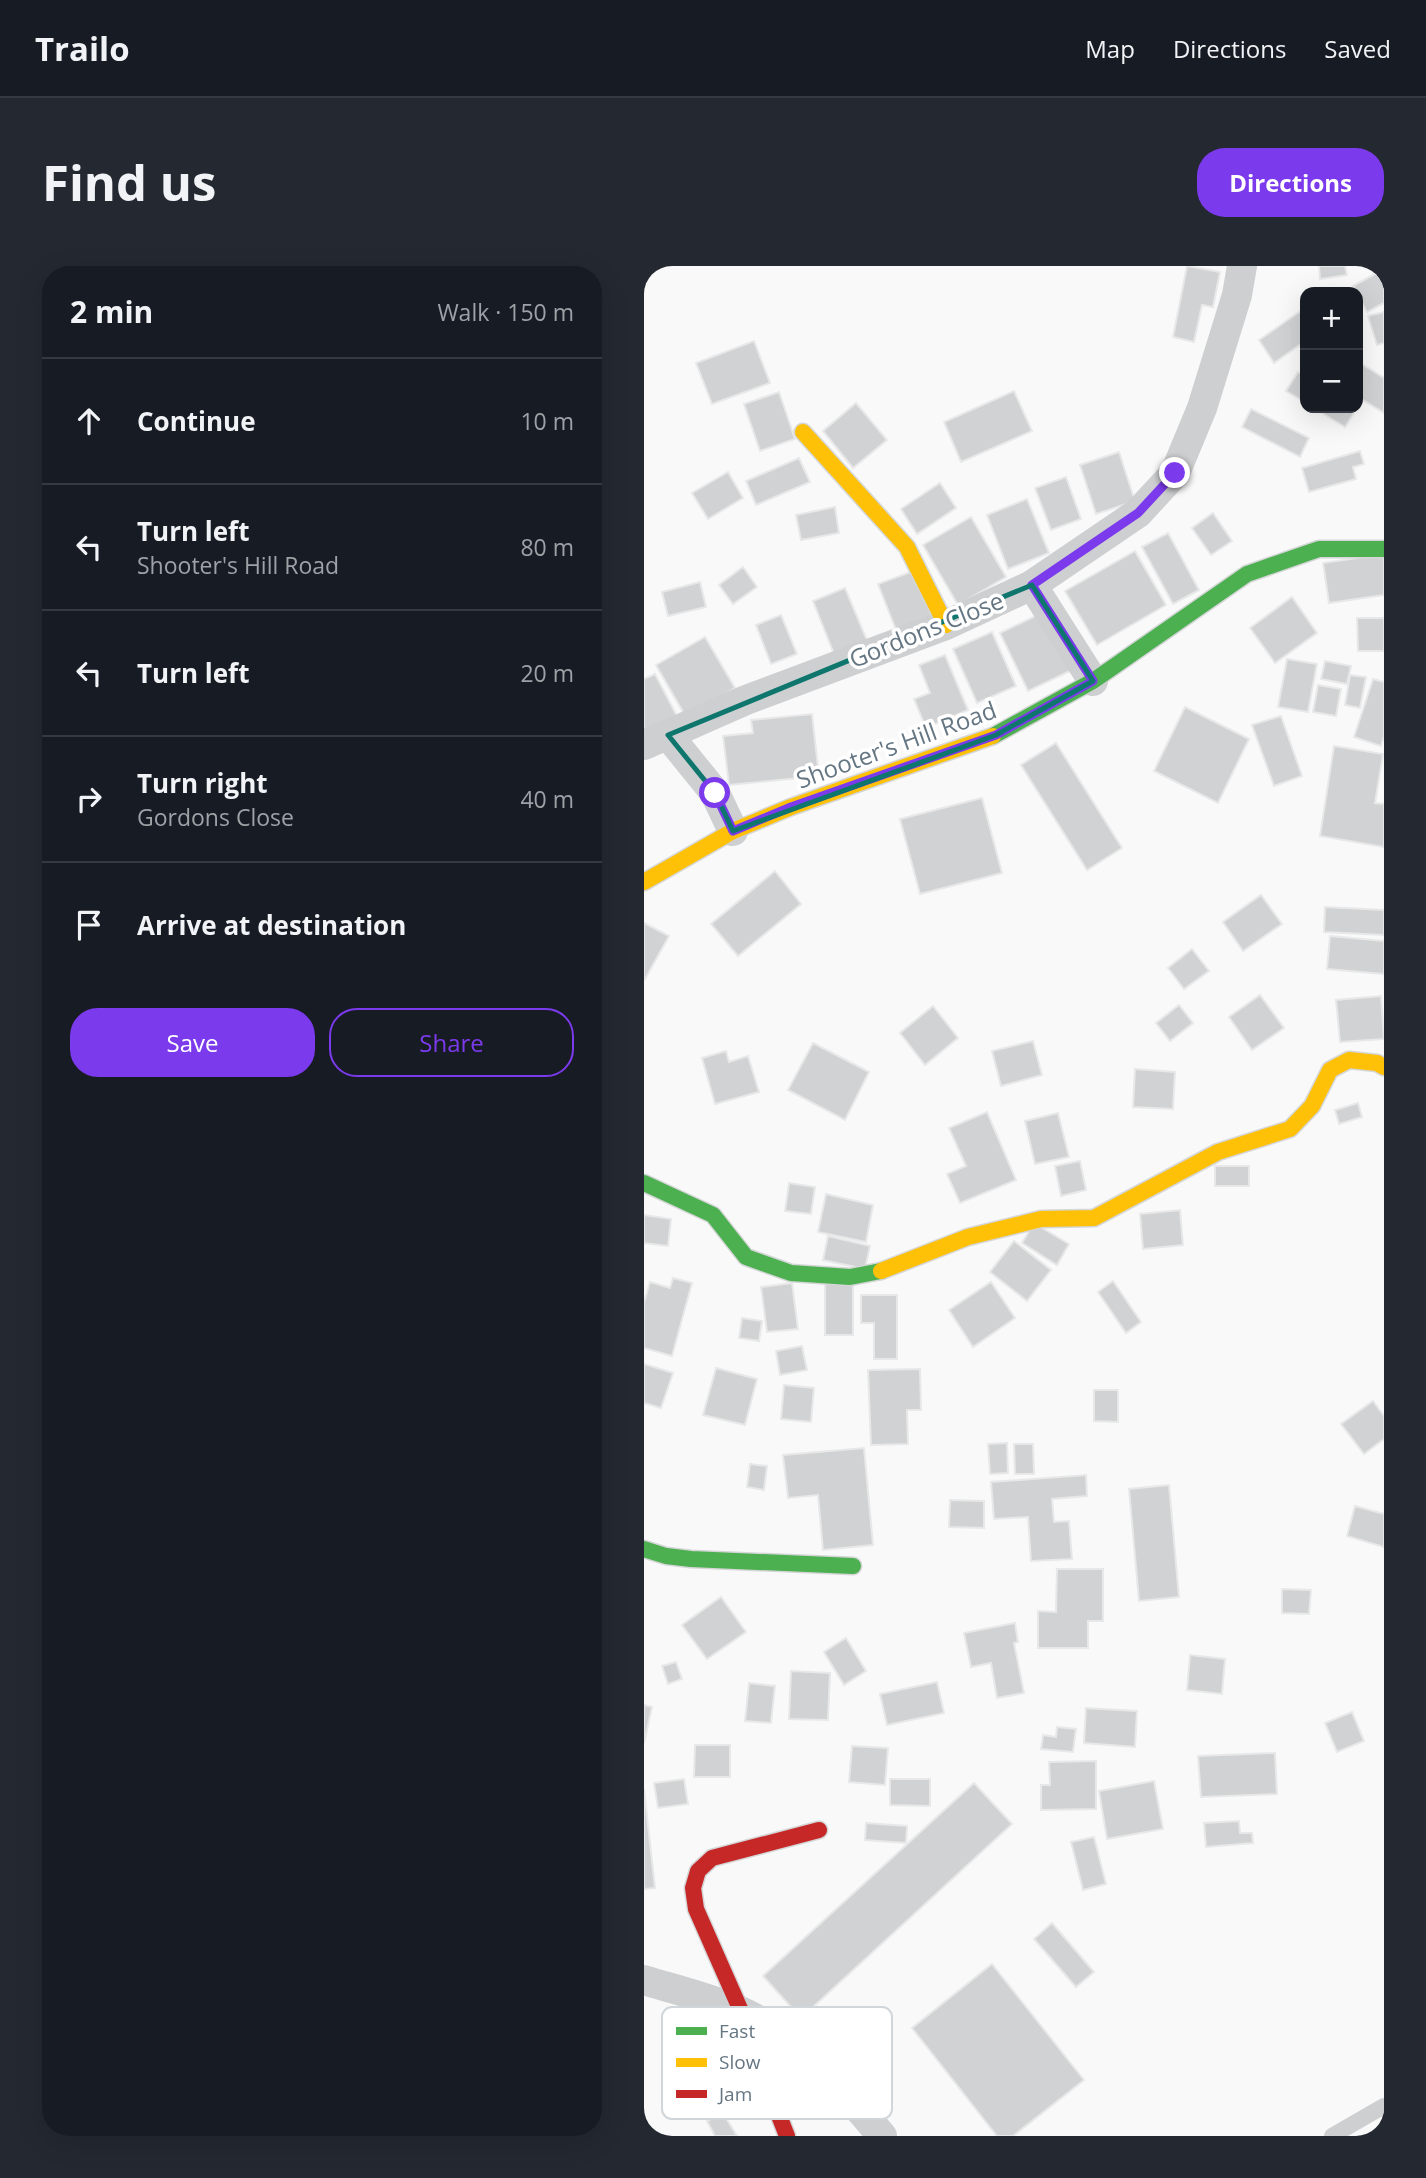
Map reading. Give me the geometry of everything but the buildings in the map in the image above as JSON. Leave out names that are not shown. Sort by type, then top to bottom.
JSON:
[{"type":"street","name":"Gordons Close","points":[[656,740],[746,700],[946,625],[1032,585],[1138,513],[1175,473],[1202,408],[1237,295],[1241,266]]},
{"type":"street","points":[[803,432],[907,547],[946,625]]},
{"type":"street","name":"Shooter's Hill Road","points":[[644,882],[733,831],[791,807],[996,735],[1093,681],[1247,574],[1319,549],[1384,549]]},
{"type":"street","points":[[1032,585],[1093,681]]},
{"type":"street","points":[[656,740],[715,793],[733,831]]},
{"type":"street","points":[[644,1183],[713,1215],[746,1257],[791,1273],[850,1277],[874,1274],[980,1234],[1041,1219],[1094,1218],[1218,1152],[1290,1129],[1312,1106],[1330,1070],[1349,1060],[1377,1063],[1384,1067]]},
{"type":"street","points":[[644,1549],[666,1556],[691,1559],[853,1566]]},
{"type":"street","points":[[739,2007],[696,1909],[692,1888],[698,1871],[712,1858],[819,1830]]},
{"type":"street","points":[[644,1980],[728,2007]]},
{"type":"street","points":[[780,2119],[787,2136]]},
{"type":"street","points":[[868,2119],[882,2136]]},
{"type":"lane","points":[[1332,2136],[1384,2106]]},
{"type":"highlighted area","points":[[1032,585],[1093,681],[996,735],[733,831],[715,793],[668,735]]},
{"type":"traffic: fast","points":[[993,736],[1093,681],[1247,574],[1319,549],[1384,549]]},
{"type":"traffic: fast","points":[[644,1183],[713,1215],[746,1257],[791,1273],[850,1277],[881,1271]]},
{"type":"traffic: fast","points":[[644,1549],[666,1556],[691,1559],[853,1566]]},
{"type":"traffic: slow","points":[[803,432],[907,547],[946,625]]},
{"type":"traffic: slow","points":[[644,882],[733,831],[791,807],[993,736]]},
{"type":"traffic: slow","points":[[881,1271],[968,1237],[1041,1219],[1094,1218],[1218,1152],[1290,1129],[1312,1106],[1330,1070],[1349,1060],[1377,1063],[1384,1067]]},
{"type":"traffic: jam","points":[[739,2007],[696,1909],[693,1888],[698,1871],[712,1858],[819,1830]]},
{"type":"traffic: jam","points":[[780,2119],[787,2136]]},
{"type":"route","points":[[715,793],[733,831],[791,807],[996,735],[1093,681],[1032,585],[1138,513],[1175,473]]}]
